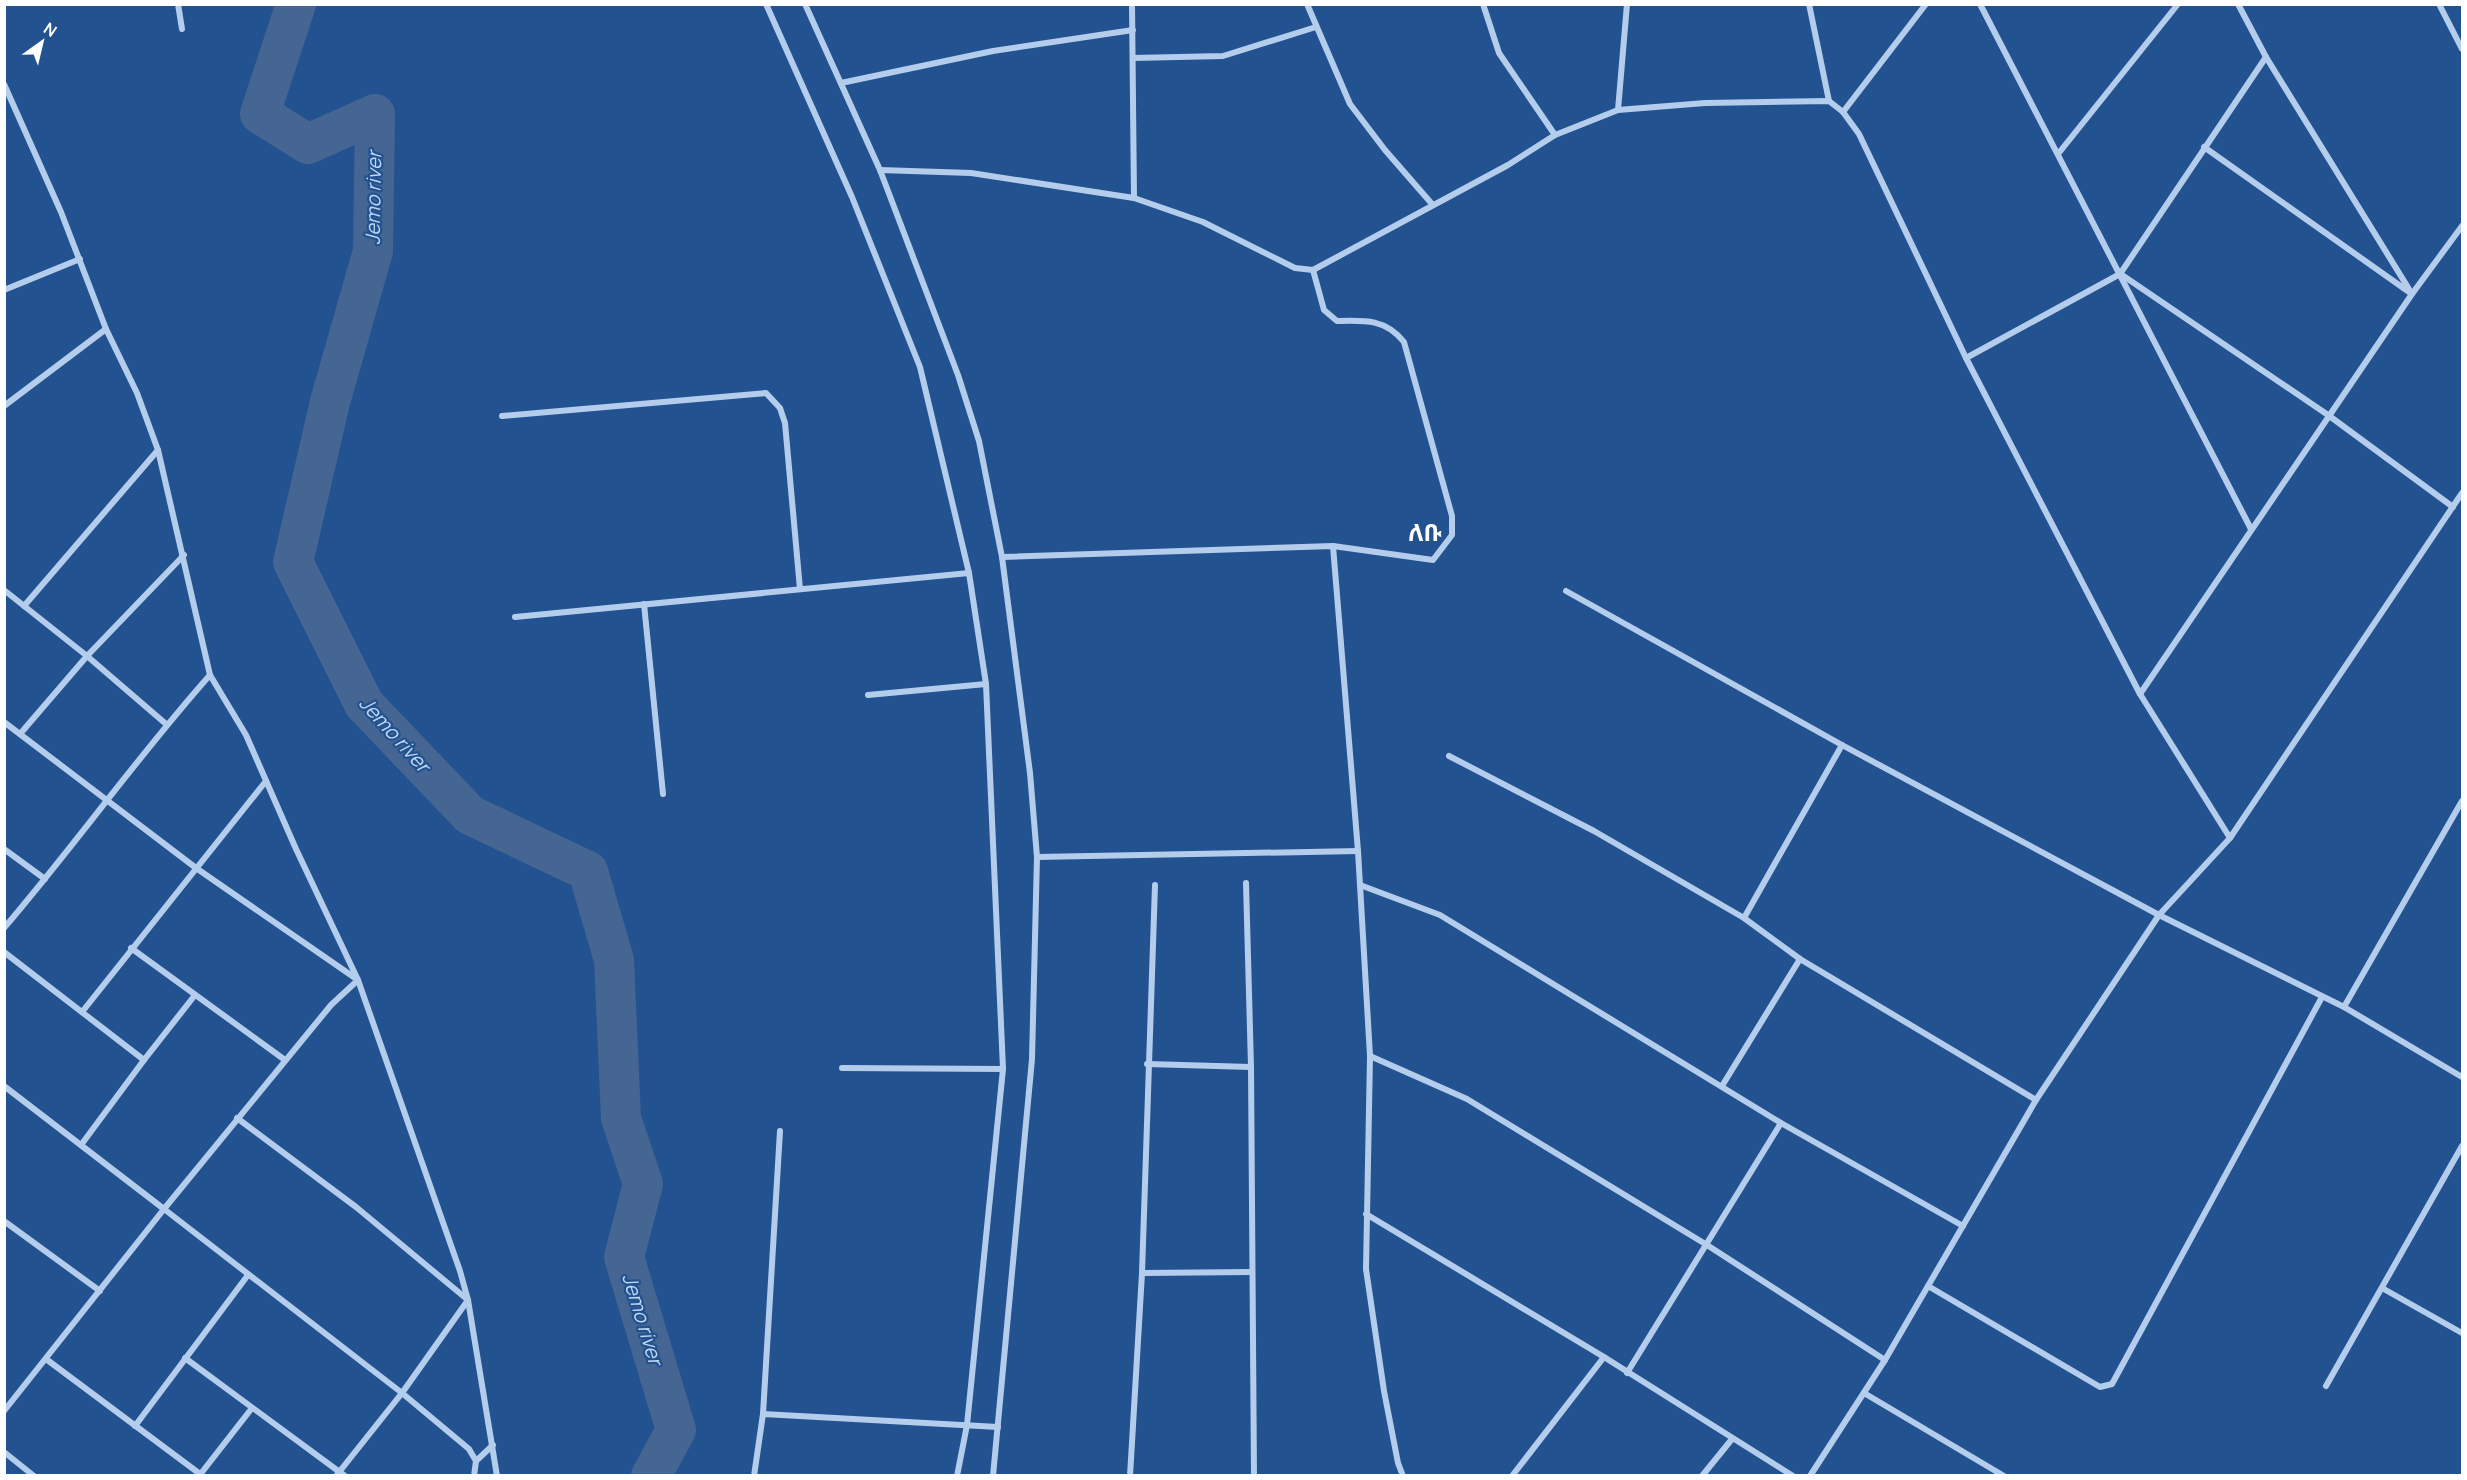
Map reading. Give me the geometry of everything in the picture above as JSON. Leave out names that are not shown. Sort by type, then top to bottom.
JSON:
[{"type":"street","points":[[178,4],[182,29]]},
{"type":"street","points":[[766,4],[852,197],[920,367],[969,573],[986,684],[1002,1069],[967,1425],[957,1476]]},
{"type":"street","points":[[805,4],[880,170],[958,375],[979,441],[1002,556],[1030,773],[1037,856],[1032,1059],[993,1476]]},
{"type":"street","points":[[1132,4],[1134,198]]},
{"type":"street","points":[[1307,4],[1350,104],[1385,150],[1432,204]]},
{"type":"street","points":[[1483,4],[1498,53],[1555,135]]},
{"type":"street","points":[[1618,111],[1627,4]]},
{"type":"street","points":[[1809,4],[1829,101]]},
{"type":"street","points":[[1843,112],[1926,4]]},
{"type":"street","points":[[1980,4],[2251,529]]},
{"type":"street","points":[[2058,154],[2178,4]]},
{"type":"street","points":[[2238,4],[2266,57],[2412,294]]},
{"type":"street","points":[[2439,4],[2463,49]]},
{"type":"street","points":[[1133,58],[1223,56],[1316,27]]},
{"type":"street","points":[[841,83],[993,51],[1133,30]]},
{"type":"street","points":[[1966,358],[2120,274],[2266,57]]},
{"type":"street","points":[[4,84],[7,100],[62,212],[106,329],[136,393],[158,450],[210,675],[246,735],[358,980],[460,1271],[468,1300],[497,1476]]},
{"type":"street","points":[[880,170],[971,173],[1134,198],[1203,222],[1295,268],[1313,270],[1508,165],[1555,135],[1618,111],[1705,103],[1829,101],[1843,112],[1859,134],[1966,358],[2140,694],[2230,838]]},
{"type":"street","points":[[2204,147],[2412,294]]},
{"type":"street","points":[[2140,694],[2328,415],[2412,294],[2463,226]]},
{"type":"street","points":[[4,290],[80,259]]},
{"type":"street","points":[[1002,556],[1333,546],[1433,560],[1452,535],[1452,516],[1404,342],[1394,330],[1366,320],[1337,321],[1324,310],[1313,270]]},
{"type":"street","points":[[2120,274],[2328,415],[2453,507]]},
{"type":"street","points":[[4,406],[106,329]]},
{"type":"street","points":[[502,416],[766,393],[780,408],[785,423],[801,589]]},
{"type":"street","points":[[24,606],[158,450]]},
{"type":"street","points":[[1810,1476],[1885,1360],[2036,1100],[2159,915],[2230,838],[2463,493]]},
{"type":"street","points":[[1333,546],[1358,851],[1370,1056],[1366,1269],[1384,1391],[1398,1463],[1403,1476]]},
{"type":"street","points":[[20,734],[87,656],[184,555]]},
{"type":"street","points":[[514,617],[969,573]]},
{"type":"street","points":[[4,590],[87,656],[166,724]]},
{"type":"street","points":[[1566,591],[1842,745],[2159,915],[2344,1007],[2463,1077]]},
{"type":"street","points":[[644,604],[663,794]]},
{"type":"street","points":[[4,928],[107,802],[166,724],[210,675]]},
{"type":"street","points":[[868,695],[986,684]]},
{"type":"street","points":[[4,722],[196,868],[358,980]]},
{"type":"street","points":[[1744,918],[1842,745]]},
{"type":"street","points":[[1449,756],[1594,831],[1744,918],[1800,959],[2036,1100]]},
{"type":"street","points":[[81,1012],[266,781]]},
{"type":"street","points":[[2344,1007],[2463,801]]},
{"type":"street","points":[[4,849],[45,879]]},
{"type":"street","points":[[1037,856],[1358,851]]},
{"type":"street","points":[[1246,883],[1251,1067],[1254,1476]]},
{"type":"street","points":[[1130,1476],[1142,1273],[1147,1064],[1155,885]]},
{"type":"street","points":[[1360,885],[1440,915],[1780,1123],[1963,1226]]},
{"type":"street","points":[[131,948],[285,1060]]},
{"type":"street","points":[[4,952],[144,1060]]},
{"type":"street","points":[[1722,1086],[1800,959]]},
{"type":"street","points":[[4,1411],[237,1118],[331,1005],[358,980]]},
{"type":"street","points":[[81,1146],[195,995]]},
{"type":"street","points":[[1928,1286],[2100,1387],[2112,1384],[2322,997]]},
{"type":"street","points":[[1370,1056],[1467,1099],[1707,1245],[1885,1360]]},
{"type":"street","points":[[1147,1064],[1251,1067]]},
{"type":"street","points":[[842,1068],[1002,1069]]},
{"type":"street","points":[[4,1097],[7,1088],[402,1393],[470,1449],[476,1461],[474,1476]]},
{"type":"street","points":[[237,1118],[357,1207],[468,1300]]},
{"type":"street","points":[[1627,1373],[1780,1123]]},
{"type":"street","points":[[754,1476],[763,1414],[780,1131]]},
{"type":"street","points":[[2326,1386],[2463,1146]]},
{"type":"street","points":[[1366,1214],[1604,1357],[1793,1476]]},
{"type":"street","points":[[4,1234],[8,1224],[99,1291]]},
{"type":"street","points":[[1142,1273],[1252,1272]]},
{"type":"street","points":[[135,1426],[248,1275]]},
{"type":"street","points":[[2382,1288],[2463,1333]]},
{"type":"street","points":[[185,1358],[340,1474],[402,1393],[468,1300]]},
{"type":"street","points":[[1512,1476],[1604,1357]]},
{"type":"street","points":[[46,1359],[199,1475],[252,1408]]},
{"type":"street","points":[[1864,1393],[2004,1476]]},
{"type":"street","points":[[763,1414],[998,1427]]},
{"type":"street","points":[[1702,1476],[1732,1439]]},
{"type":"street","points":[[476,1461],[493,1445]]},
{"type":"street","points":[[4,1452],[34,1476]]},
{"type":"waterway","name":"Jemo river","points":[[296,4],[260,114],[308,144],[375,114],[373,251],[330,402],[293,562],[364,704],[470,815],[588,871],[614,960],[621,1118],[643,1184],[624,1257],[676,1430],[651,1476]]},
{"type":"district","name":"ለቡ","points":[[1425,531]]}]
